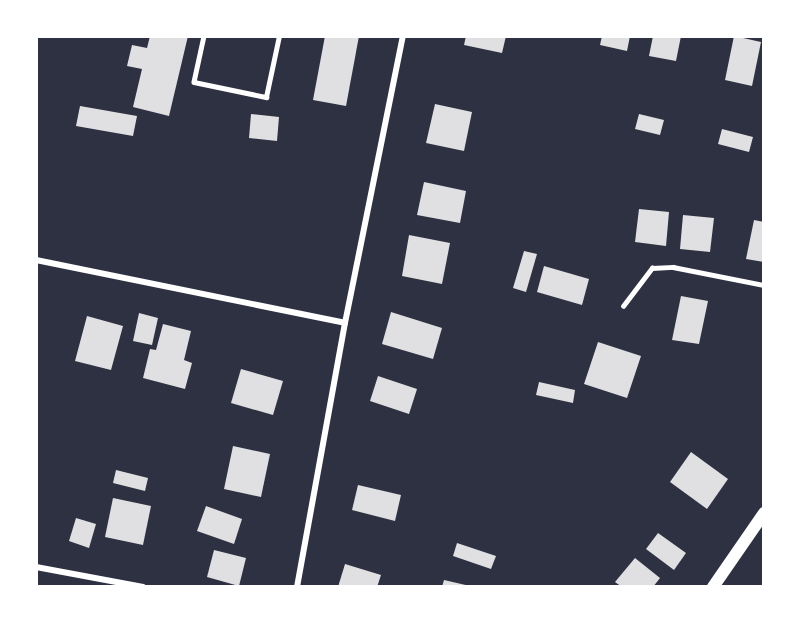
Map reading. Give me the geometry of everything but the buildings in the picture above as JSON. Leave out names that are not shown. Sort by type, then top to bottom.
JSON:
[{"type":"main road","points":[[713,587],[764,513]]},
{"type":"street","points":[[297,587],[345,323],[403,36]]},
{"type":"street","points":[[36,260],[345,323]]},
{"type":"street","points":[[36,567],[143,587]]},
{"type":"lane","points":[[204,36],[194,82],[266,97],[279,36]]},
{"type":"lane","points":[[623,306],[652,268],[673,267],[764,285]]}]
